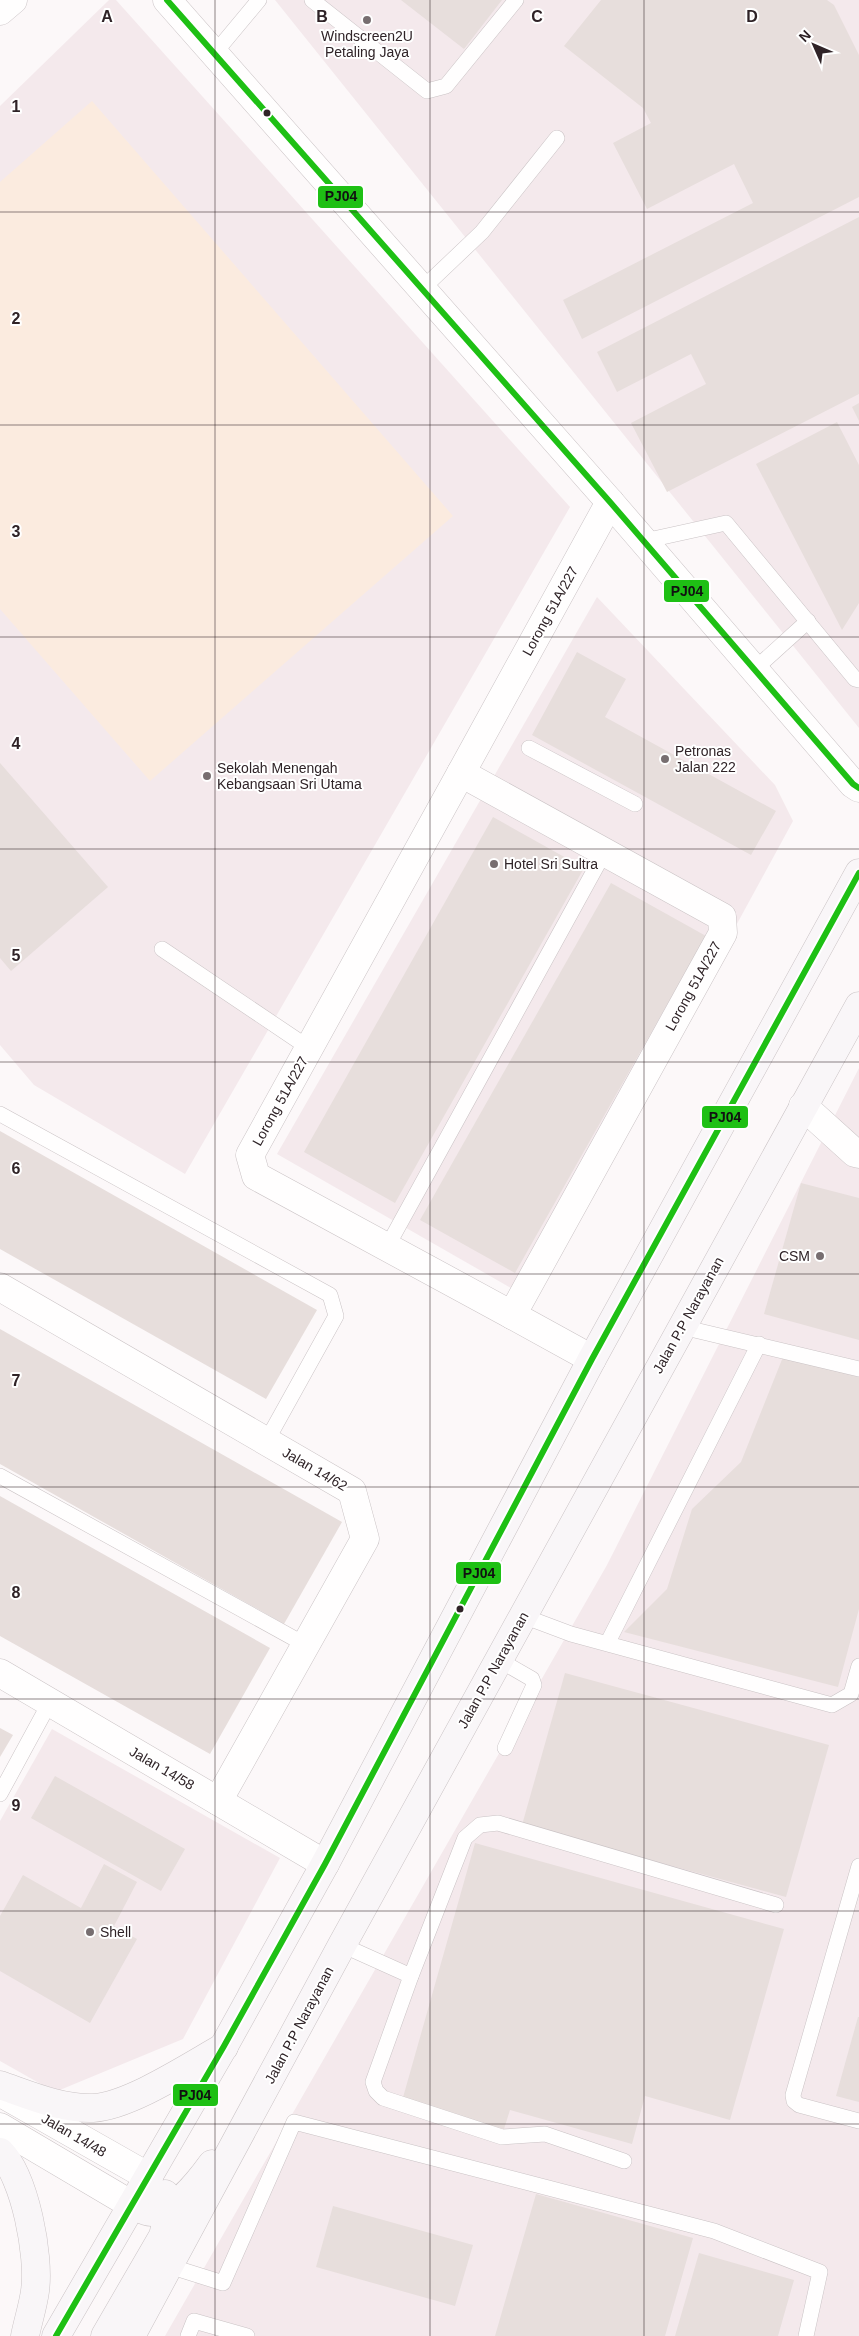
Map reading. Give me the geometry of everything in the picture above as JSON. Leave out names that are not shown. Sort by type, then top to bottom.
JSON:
[{"type":"main road","points":[[56,2336],[224,2046],[325,1864],[592,1359],[859,873]]},
{"type":"main road","name":"Jalan P.P Narayanan","points":[[132,2336],[342,1946],[859,1006]]},
{"type":"main road","points":[[0,2086],[54,2103],[93,2108],[124,2100],[224,2046]]},
{"type":"main road","points":[[132,2205],[150,2212],[170,2207],[198,2183],[265,2090]]},
{"type":"main road","points":[[0,2152],[26,2202],[32,2244],[35,2289],[25,2336]]},
{"type":"main road","points":[[105,2336],[162,2236],[170,2207],[164,2191],[149,2177]]},
{"type":"street","points":[[167,0],[610,502],[853,784],[859,788]]},
{"type":"street","name":"Lorong 51A/227","points":[[592,1359],[256,1176],[250,1154],[610,502]]},
{"type":"street","name":"Lorong 51A/227","points":[[461,772],[722,917],[723,933],[512,1316]]},
{"type":"street","points":[[803,1106],[859,1154]]},
{"type":"street","name":"Jalan 14/62","points":[[0,1287],[352,1491],[365,1539],[218,1801]]},
{"type":"street","name":"Jalan 14/58","points":[[0,1673],[325,1864]]},
{"type":"street","name":"Jalan 14/48","points":[[0,2092],[149,2177]]},
{"type":"street","points":[[0,2127],[132,2205]]},
{"type":"lane","points":[[214,54],[259,0]]},
{"type":"lane","points":[[312,0],[427,91],[446,86],[516,0]]},
{"type":"lane","points":[[422,288],[482,232],[557,138]]},
{"type":"lane","points":[[644,541],[726,523],[855,679],[859,680]]},
{"type":"lane","points":[[754,670],[808,621]]},
{"type":"lane","points":[[529,748],[635,804]]},
{"type":"lane","points":[[387,1247],[605,851]]},
{"type":"lane","points":[[162,950],[309,1048]]},
{"type":"lane","points":[[0,1114],[330,1295],[336,1316],[266,1442]]},
{"type":"lane","points":[[682,1327],[759,1344],[859,1370]]},
{"type":"lane","points":[[608,1642],[759,1344]]},
{"type":"lane","points":[[0,1476],[306,1645]]},
{"type":"lane","points":[[523,1616],[571,1634],[608,1642],[832,1705],[850,1694],[859,1666]]},
{"type":"lane","points":[[499,1660],[532,1679],[534,1685],[505,1748]]},
{"type":"lane","points":[[0,1794],[50,1702]]},
{"type":"lane","points":[[624,2161],[545,2134],[502,2137],[383,2098],[376,2091],[373,2082],[411,1976],[465,1838],[480,1825],[498,1823],[776,1905]]},
{"type":"lane","points":[[859,1866],[793,2095],[794,2102],[799,2105],[859,2121]]},
{"type":"lane","points":[[342,1946],[411,1976]]},
{"type":"lane","points":[[169,2266],[223,2283],[294,2122],[714,2231],[820,2272],[806,2336]]},
{"type":"lane","points":[[188,2336],[194,2321],[247,2336]]},
{"type":"shaded area","name":"Sekolah Menengah Kebangsaan Sri Utama","points":[[109,0],[116,0],[570,507],[185,1174],[34,1085],[0,1045],[0,106]]},
{"type":"shaded area","points":[[275,0],[859,0],[859,728]]},
{"type":"shaded area","points":[[92,101],[453,516],[150,781],[0,609],[0,182]]},
{"type":"shaded area","points":[[597,597],[775,785],[793,821],[532,1300],[277,1154]]},
{"type":"shaded area","points":[[859,1068],[859,2336],[165,2336],[607,1565]]},
{"type":"shaded area","points":[[52,1729],[280,1858],[183,2039],[55,2092],[0,2061],[0,1821]]},
{"type":"building","points":[[401,0],[502,0],[464,49]]},
{"type":"building","points":[[601,0],[827,0],[834,5],[859,55],[859,197],[582,339],[563,300],[753,203],[734,164],[647,209],[613,143],[651,123],[643,108],[564,46]]},
{"type":"building","points":[[859,217],[859,394],[667,492],[631,423],[706,384],[691,354],[617,392],[597,352]]},
{"type":"building","points":[[859,403],[859,421],[852,407]]},
{"type":"building","points":[[837,422],[859,465],[859,603],[842,630],[756,464]]},
{"type":"building","points":[[577,652],[626,679],[605,717],[776,811],[751,855],[532,735]]},
{"type":"building","points":[[0,763],[108,887],[11,971],[0,958]]},
{"type":"building","points":[[493,817],[584,868],[395,1203],[304,1152]]},
{"type":"building","points":[[611,883],[706,936],[515,1273],[420,1220]]},
{"type":"building","points":[[0,1131],[317,1310],[266,1399],[0,1249]]},
{"type":"building","name":"CSM","points":[[801,1183],[859,1198],[859,1340],[764,1314]]},
{"type":"building","points":[[0,1329],[342,1522],[284,1624],[0,1464]]},
{"type":"building","points":[[783,1357],[859,1377],[859,1609],[838,1687],[624,1632],[667,1589],[692,1509],[741,1462]]},
{"type":"building","points":[[0,1496],[270,1648],[210,1754],[0,1636]]},
{"type":"building","points":[[565,1673],[829,1745],[786,1897],[522,1825]]},
{"type":"building","points":[[0,1728],[13,1735],[0,1757]]},
{"type":"building","points":[[55,1776],[185,1849],[161,1891],[31,1818]]},
{"type":"building","points":[[475,1843],[784,1929],[730,2120],[645,2096],[632,2144],[510,2110],[504,2129],[402,2101]]},
{"type":"building","points":[[104,1864],[137,1882],[114,1926],[137,1939],[90,2023],[0,1971],[0,1916],[23,1875],[81,1908]]},
{"type":"building","points":[[859,2017],[859,2102],[836,2096]]},
{"type":"building","points":[[536,2194],[693,2238],[665,2336],[495,2336]]},
{"type":"building","points":[[333,2206],[473,2245],[455,2306],[316,2267]]},
{"type":"building","points":[[699,2253],[794,2280],[778,2336],[675,2336]]},
{"type":"transit line","name":"PJ04","points":[[167,0],[610,502],[853,784],[859,788]]},
{"type":"transit line","name":"PJ04","points":[[56,2336],[224,2046],[325,1864],[592,1359],[859,873]]},
{"type":"place","name":"Windscreen2U Petaling Jaya","points":[[367,20]]},
{"type":"place","name":"Petronas Jalan 222","points":[[665,759]]},
{"type":"place","name":"Sekolah Menengah Kebangsaan Sri Utama","points":[[207,776]]},
{"type":"place","name":"Hotel Sri Sultra","points":[[494,864]]},
{"type":"place","name":"CSM","points":[[820,1256]]},
{"type":"place","name":"Shell","points":[[90,1932]]}]
